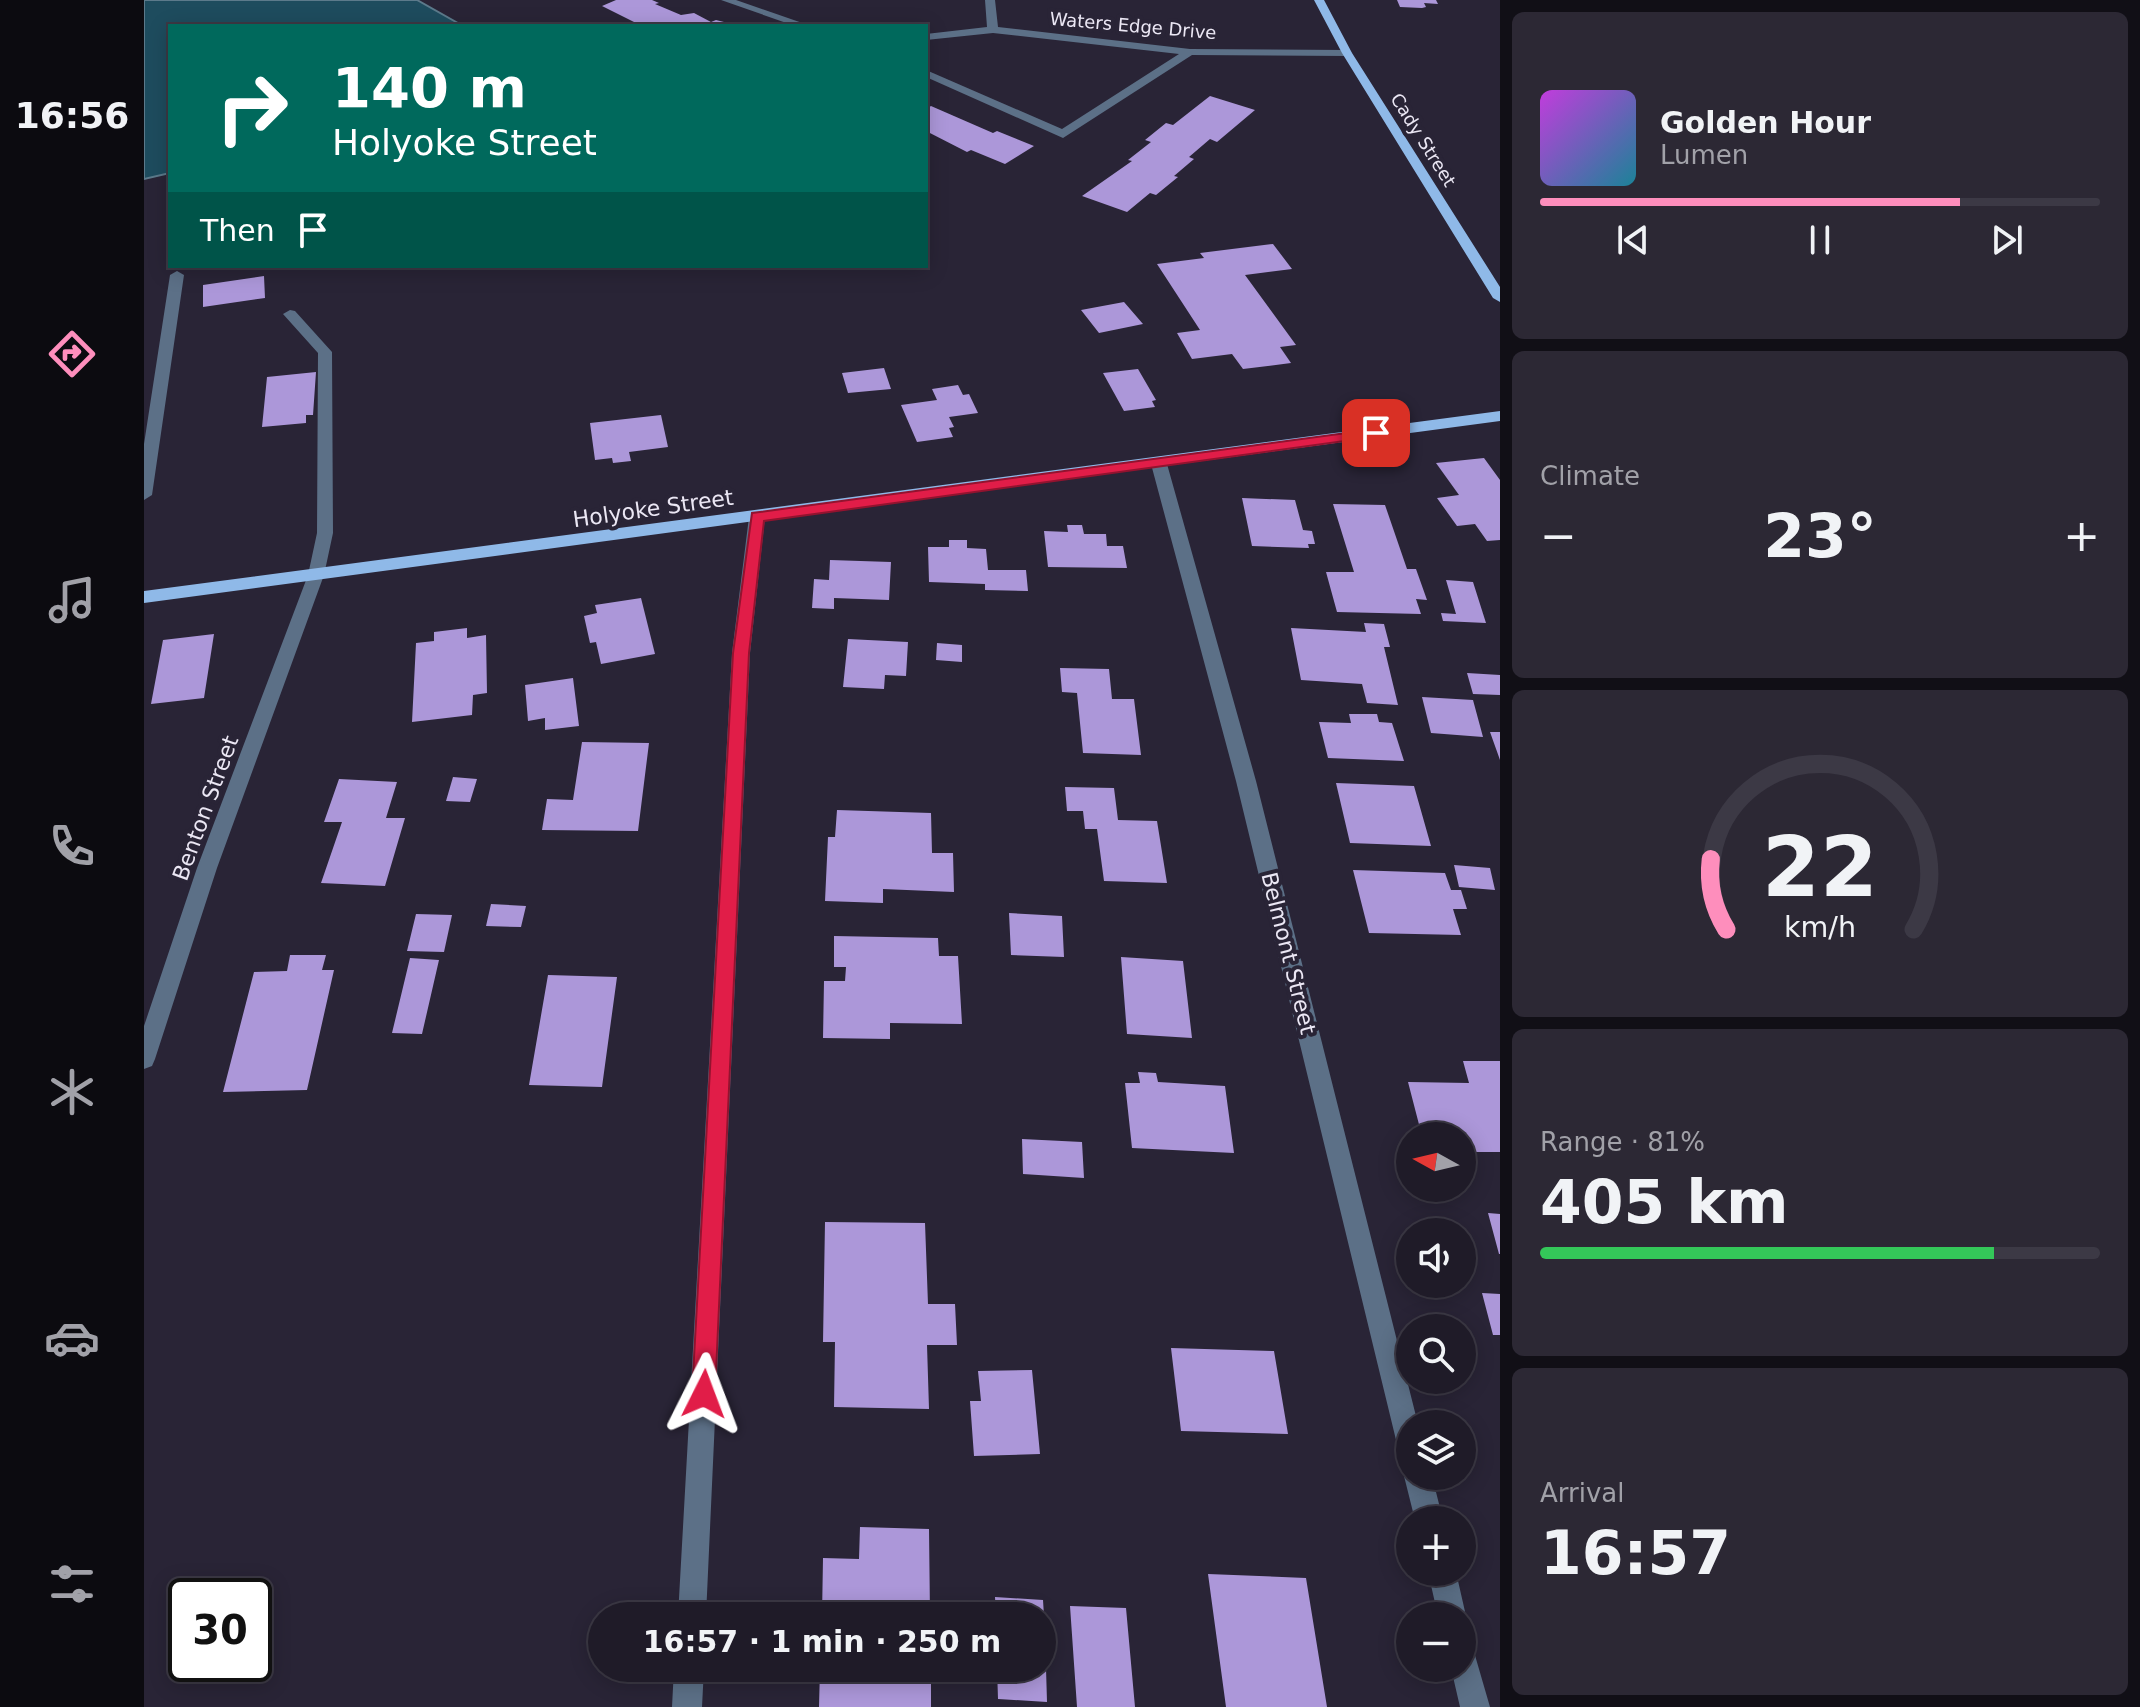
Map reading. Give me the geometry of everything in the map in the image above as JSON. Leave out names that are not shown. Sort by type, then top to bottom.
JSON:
[{"type":"main road","name":"Cady Street","points":[[1319,0],[1347,53],[1500,298]]},
{"type":"main road","name":"Holyoke Street","points":[[144,597],[1159,464],[1500,416]]},
{"type":"street","points":[[726,0],[800,24]]},
{"type":"street","points":[[990,0],[993,30]]},
{"type":"street","name":"Waters Edge Drive","points":[[928,37],[993,30],[1190,52],[1347,53]]},
{"type":"street","points":[[928,74],[1063,134],[1190,52]]},
{"type":"street","points":[[144,495],[177,275]]},
{"type":"street","name":"Benton Street","points":[[144,1059],[207,868],[316,575],[325,533],[325,352],[290,314]]},
{"type":"street","name":"Belmont Street","points":[[1159,464],[1246,781],[1402,1410]]},
{"type":"street","points":[[693,1602],[741,653],[757,517]]},
{"type":"street","points":[[687,1707],[688,1682]]},
{"type":"street","points":[[1469,1682],[1475,1707]]},
{"type":"water","points":[[144,0],[417,0],[459,24],[168,24],[168,173],[144,179]]},
{"type":"building","points":[[616,0],[652,0],[681,15],[694,13],[711,22],[716,20],[732,24],[638,24],[602,6]]},
{"type":"building","points":[[1397,0],[1436,0],[1438,4],[1424,3],[1426,7],[1422,8],[1400,7]]},
{"type":"building","points":[[1210,96],[1255,110],[1217,142],[1210,139],[1189,157],[1194,159],[1174,176],[1178,177],[1156,195],[1150,193],[1127,212],[1082,196],[1132,161],[1128,160],[1151,142],[1145,140],[1166,123],[1173,125]]},
{"type":"building","points":[[931,106],[993,133],[997,131],[1034,146],[1005,164],[971,150],[967,152],[928,132],[928,108]]},
{"type":"building","points":[[1273,244],[1292,269],[1245,275],[1296,345],[1280,347],[1291,363],[1243,369],[1232,354],[1192,359],[1177,333],[1200,330],[1157,264],[1204,258],[1200,253]]},
{"type":"building","points":[[264,276],[265,298],[203,307],[203,285]]},
{"type":"building","points":[[1124,302],[1143,324],[1099,333],[1081,310]]},
{"type":"building","points":[[884,368],[891,389],[848,393],[842,373]]},
{"type":"building","points":[[1138,369],[1156,400],[1152,401],[1155,407],[1124,411],[1103,373]]},
{"type":"building","points":[[316,372],[313,415],[306,415],[306,423],[262,427],[267,377]]},
{"type":"building","points":[[958,385],[963,395],[969,394],[978,413],[949,417],[954,427],[949,428],[953,437],[917,442],[901,405],[937,400],[932,389]]},
{"type":"building","points":[[661,415],[668,447],[629,452],[631,461],[613,463],[612,458],[595,460],[590,423]]},
{"type":"building","points":[[1484,458],[1500,480],[1500,540],[1487,541],[1475,524],[1457,526],[1437,498],[1459,495],[1436,463]]},
{"type":"building","points":[[1242,498],[1295,500],[1303,530],[1312,531],[1315,544],[1308,544],[1309,548],[1252,546]]},
{"type":"building","points":[[1333,504],[1385,505],[1407,569],[1416,569],[1427,600],[1416,599],[1421,614],[1337,612],[1326,572],[1354,572]]},
{"type":"building","points":[[1067,525],[1082,525],[1084,534],[1106,534],[1107,546],[1123,546],[1127,568],[1048,567],[1044,531],[1068,532]]},
{"type":"building","points":[[949,540],[967,540],[967,548],[986,549],[988,570],[1026,570],[1028,591],[985,590],[985,584],[929,582],[928,547],[949,547]]},
{"type":"building","points":[[830,560],[891,562],[889,600],[834,598],[834,609],[812,608],[814,579],[829,580]]},
{"type":"building","points":[[1446,580],[1473,582],[1486,623],[1443,621],[1441,613],[1456,614]]},
{"type":"building","points":[[641,598],[655,654],[601,664],[596,642],[590,643],[584,616],[597,613],[595,605]]},
{"type":"building","points":[[1364,623],[1384,624],[1390,647],[1384,647],[1398,705],[1367,703],[1362,684],[1301,680],[1291,628],[1366,632]]},
{"type":"building","points":[[467,628],[467,638],[486,635],[487,693],[473,695],[472,715],[412,722],[416,643],[434,641],[434,632]]},
{"type":"building","points":[[214,634],[204,698],[151,704],[163,640]]},
{"type":"building","points":[[848,639],[908,642],[906,676],[885,675],[884,689],[843,687]]},
{"type":"building","points":[[937,643],[962,645],[962,662],[936,660]]},
{"type":"building","points":[[1060,668],[1109,669],[1112,699],[1134,699],[1141,755],[1083,753],[1077,693],[1062,692]]},
{"type":"building","points":[[1467,673],[1500,675],[1500,695],[1473,694]]},
{"type":"building","points":[[573,678],[579,726],[545,730],[545,718],[528,721],[525,685]]},
{"type":"building","points":[[1422,697],[1473,700],[1483,737],[1431,733]]},
{"type":"building","points":[[1349,714],[1377,714],[1379,722],[1392,723],[1404,761],[1328,758],[1319,722],[1351,723]]},
{"type":"building","points":[[1490,732],[1500,732],[1500,760]]},
{"type":"building","points":[[582,742],[649,743],[638,831],[542,830],[547,799],[573,800]]},
{"type":"building","points":[[453,777],[477,779],[470,802],[446,801]]},
{"type":"building","points":[[339,779],[397,782],[386,818],[405,818],[385,886],[321,883],[342,822],[324,822]]},
{"type":"building","points":[[1336,783],[1414,786],[1431,846],[1350,843]]},
{"type":"building","points":[[1065,787],[1114,788],[1118,820],[1157,821],[1167,883],[1104,881],[1097,829],[1085,829],[1083,811],[1067,811]]},
{"type":"building","points":[[837,810],[931,813],[932,853],[953,853],[954,892],[883,889],[883,903],[825,901],[828,837],[835,837]]},
{"type":"building","points":[[1454,865],[1490,868],[1495,890],[1459,887]]},
{"type":"building","points":[[1353,870],[1445,873],[1451,890],[1461,890],[1467,909],[1453,909],[1461,935],[1369,933]]},
{"type":"building","points":[[491,904],[526,906],[521,927],[486,926]]},
{"type":"building","points":[[1009,913],[1062,916],[1064,957],[1011,955]]},
{"type":"building","points":[[416,914],[452,915],[444,952],[407,951]]},
{"type":"building","points":[[834,936],[938,938],[939,956],[958,956],[962,1024],[890,1023],[890,1039],[823,1038],[824,981],[845,981],[846,967],[834,967]]},
{"type":"building","points":[[290,955],[326,955],[322,970],[334,970],[307,1090],[223,1092],[254,972],[287,971]]},
{"type":"building","points":[[1121,957],[1183,961],[1192,1038],[1127,1034]]},
{"type":"building","points":[[410,958],[439,960],[422,1034],[392,1033]]},
{"type":"building","points":[[548,975],[617,977],[602,1087],[529,1085]]},
{"type":"building","points":[[1463,1061],[1500,1061],[1500,1152],[1476,1152],[1476,1122],[1418,1122],[1408,1082],[1469,1083]]},
{"type":"building","points":[[1138,1072],[1156,1073],[1158,1082],[1225,1086],[1234,1153],[1132,1148],[1125,1083],[1140,1083]]},
{"type":"building","points":[[1022,1139],[1082,1142],[1084,1178],[1023,1174]]},
{"type":"building","points":[[1488,1213],[1500,1214],[1500,1254],[1499,1254]]},
{"type":"building","points":[[825,1222],[925,1223],[928,1304],[955,1304],[957,1345],[927,1345],[929,1409],[834,1407],[835,1342],[823,1342]]},
{"type":"building","points":[[1482,1293],[1500,1294],[1500,1335],[1493,1335]]},
{"type":"building","points":[[1171,1348],[1274,1351],[1288,1434],[1181,1431]]},
{"type":"building","points":[[1032,1370],[1040,1454],[974,1456],[970,1401],[981,1401],[978,1371]]},
{"type":"building","points":[[860,1527],[929,1529],[930,1602],[822,1602],[823,1558],[859,1559]]},
{"type":"building","points":[[1208,1574],[1306,1578],[1327,1707],[1226,1707]]},
{"type":"building","points":[[995,1597],[1043,1602],[995,1602]]},
{"type":"building","points":[[1070,1606],[1126,1608],[1135,1707],[1077,1707]]},
{"type":"building","points":[[820,1682],[931,1682],[931,1707],[819,1707]]},
{"type":"building","points":[[997,1682],[1046,1682],[1047,1702],[998,1699]]},
{"type":"route","points":[[704,1394],[741,653],[757,517],[1376,433]]}]
